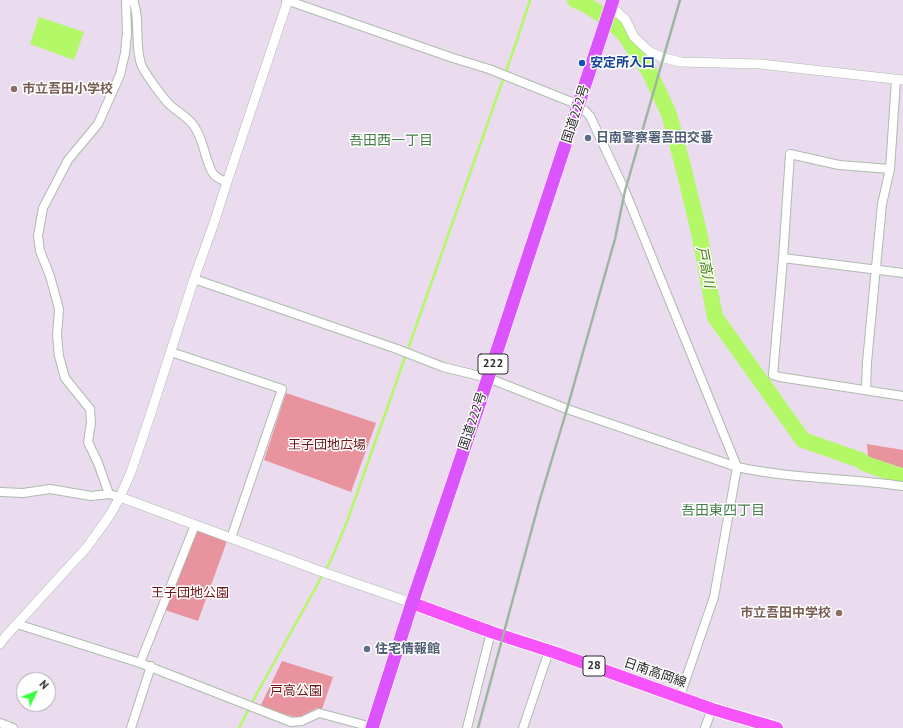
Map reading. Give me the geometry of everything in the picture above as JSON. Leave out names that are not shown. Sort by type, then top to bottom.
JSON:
[{"type":"highway","name":"国道222号","points":[[372,728],[412,603],[612,3]]},
{"type":"main road","name":"日南高岡線","points":[[412,603],[491,632],[680,696],[712,709],[777,728]]},
{"type":"street","points":[[109,494],[98,463],[88,442],[91,423],[90,409],[65,378],[58,356],[59,309],[50,276],[40,251],[38,236],[43,208],[68,160],[98,124],[120,75],[125,53],[126,0]]},
{"type":"street","points":[[133,0],[138,27],[138,54],[141,66],[169,104],[184,115],[195,126],[204,147],[212,173],[226,182]]},
{"type":"street","points":[[0,644],[87,547],[106,521],[120,497],[131,472],[287,0],[453,58],[489,69],[579,105],[590,116],[625,191],[738,467],[714,597],[680,696]]},
{"type":"street","points":[[612,3],[625,19],[634,37],[650,52],[664,58],[681,62],[760,64],[900,80],[890,169],[882,204],[867,362],[866,390]]},
{"type":"street","points":[[890,169],[839,165],[790,154],[773,375],[903,396]]},
{"type":"street","points":[[783,258],[903,273]]},
{"type":"street","points":[[194,279],[397,349],[443,367],[488,378],[562,407],[738,467],[759,472],[903,486]]},
{"type":"street","points":[[171,352],[282,389],[231,538]]},
{"type":"street","points":[[0,492],[22,493],[50,489],[91,496],[109,494],[412,603]]},
{"type":"street","points":[[140,663],[195,525]]},
{"type":"street","points":[[17,624],[151,666],[291,722],[302,721],[319,713],[372,728]]},
{"type":"street","points":[[467,728],[491,632]]},
{"type":"street","points":[[523,728],[549,651]]},
{"type":"street","points":[[131,728],[151,666]]},
{"type":"street","points":[[705,728],[712,709]]},
{"type":"street","points":[[0,723],[13,728]]},
{"type":"green space","name":"王子団地広場","points":[[286,393],[376,423],[351,492],[264,460]]},
{"type":"green space","points":[[867,444],[903,450],[903,468],[868,457]]},
{"type":"green space","name":"王子団地公園","points":[[195,530],[227,541],[198,621],[165,610]]},
{"type":"green space","name":"戸高公園","points":[[282,661],[333,677],[322,709],[317,708],[298,718],[260,707]]},
{"type":"shaded area","points":[[39,17],[84,32],[74,60],[30,44]]},
{"type":"waterway","points":[[239,728],[331,560],[348,519],[530,0]]},
{"type":"waterway","name":"戸高川","points":[[575,0],[585,4],[602,15],[625,35],[649,71],[669,114],[699,232],[715,317],[803,440],[903,477]]},
{"type":"railway","points":[[478,728],[540,499],[615,239],[625,191],[680,0]]},
{"type":"place","name":"安定所入口","points":[[582,63]]},
{"type":"place","name":"市立吾田小学校","points":[[14,89]]},
{"type":"place","name":"日南警察署吾田交番","points":[[588,138]]},
{"type":"place","name":"市立吾田中学校","points":[[839,613]]},
{"type":"place","name":"住宅情報館","points":[[367,649]]},
{"type":"district","name":"吾田西一丁目","points":[[391,141]]},
{"type":"district","name":"吾田東四丁目","points":[[723,511]]}]
